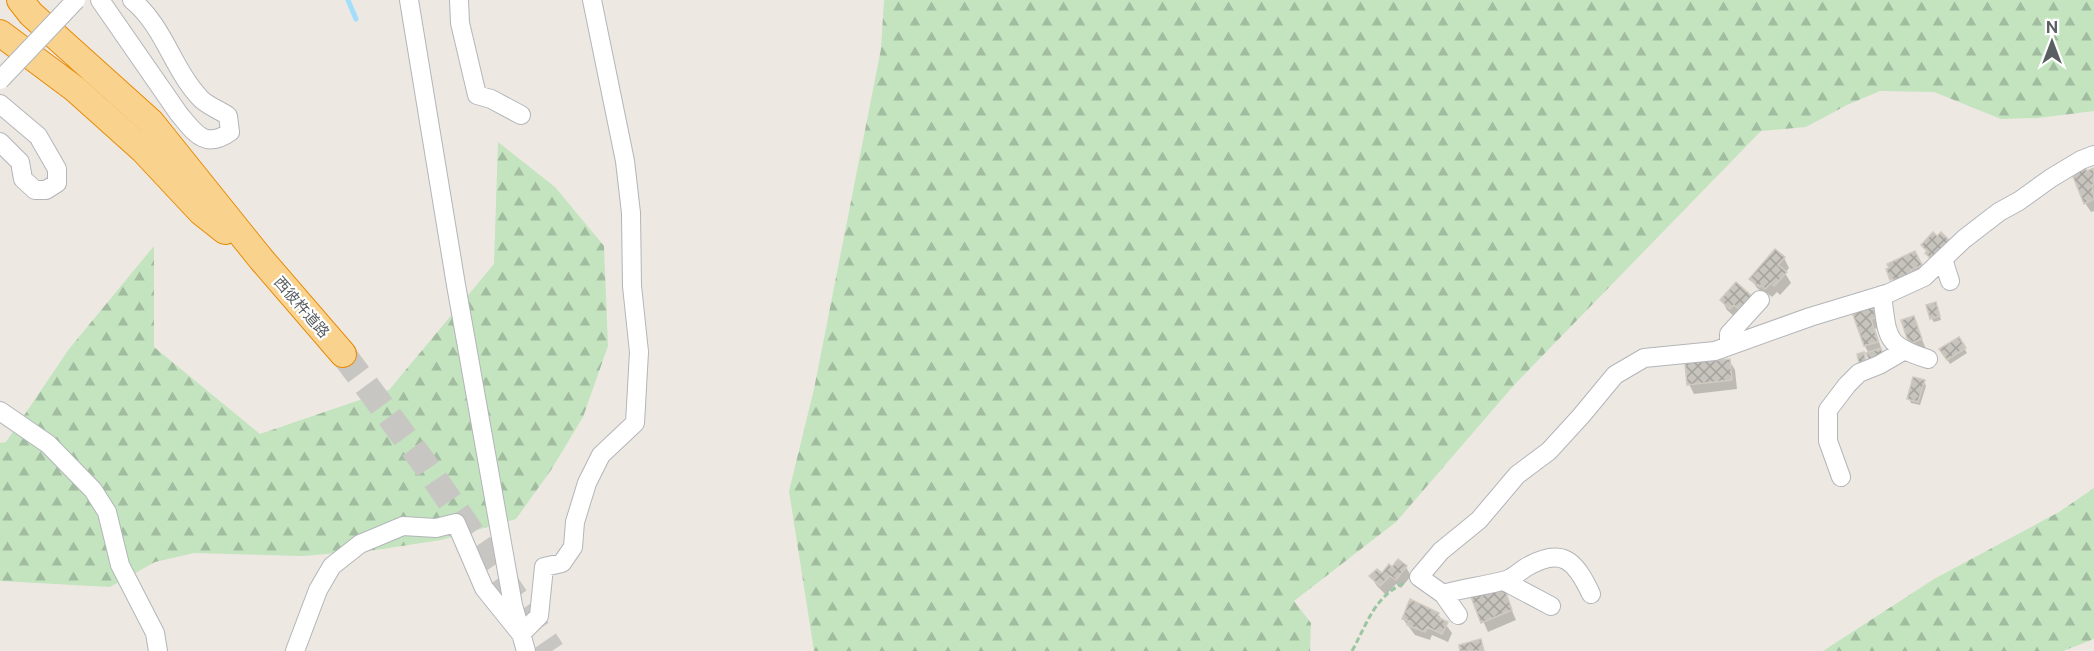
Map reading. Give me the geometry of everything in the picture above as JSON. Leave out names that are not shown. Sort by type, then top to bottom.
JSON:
[{"type":"highway","points":[[20,0],[31,14],[151,122],[261,259]]},
{"type":"highway","points":[[0,33],[75,89],[143,150],[201,212],[261,259]]},
{"type":"highway","name":"西彼杵道路","points":[[261,259],[343,354]]},
{"type":"street","points":[[0,80],[76,0]]},
{"type":"street","points":[[100,0],[179,114],[205,140],[220,139],[230,132],[228,116],[202,101],[186,80],[161,36],[136,2]]},
{"type":"street","points":[[409,0],[456,285],[513,605],[524,642]]},
{"type":"street","points":[[459,0],[460,23],[477,95],[491,99],[521,115]]},
{"type":"street","points":[[524,642],[539,616],[544,567],[562,563],[573,547],[575,522],[588,483],[601,455],[635,423],[639,352],[632,286],[631,213],[625,161],[592,0]]},
{"type":"street","points":[[0,104],[38,136],[57,169],[57,183],[46,190],[35,190],[23,179],[20,162],[0,142]]},
{"type":"street","points":[[1458,615],[1443,594],[1419,577],[1442,551],[1479,520],[1517,475],[1549,451],[1615,375],[1644,358],[1715,351],[1810,317],[1882,295],[1924,277],[1999,212],[2081,160],[2094,155]]},
{"type":"street","points":[[1943,259],[1950,281]]},
{"type":"street","points":[[1882,295],[1890,338],[1903,351],[1928,359]]},
{"type":"street","points":[[1729,346],[1729,334],[1760,300]]},
{"type":"street","points":[[1841,477],[1828,441],[1828,410],[1847,385],[1859,374],[1903,351]]},
{"type":"street","points":[[0,411],[48,444],[93,490],[107,512],[120,565],[155,633],[158,651]]},
{"type":"street","points":[[295,651],[318,590],[332,566],[360,544],[403,526],[436,528],[456,523],[484,588],[524,642]]},
{"type":"street","points":[[1443,594],[1509,580],[1544,558],[1561,557],[1580,572],[1591,594]]},
{"type":"street","points":[[1504,581],[1551,606]]},
{"type":"path","points":[[1352,651],[1376,605],[1392,589],[1419,577]]},
{"type":"green space","points":[[884,0],[2094,0],[2094,111],[2038,118],[2001,119],[1934,92],[1880,91],[1847,105],[1806,127],[1761,131],[1515,384],[1396,522],[1294,601],[1311,623],[1310,651],[814,651],[789,491],[814,389],[881,49]]},
{"type":"green space","points":[[498,142],[555,187],[604,246],[608,346],[583,417],[551,470],[516,519],[441,540],[376,550],[303,556],[194,553],[155,562],[110,587],[0,581],[0,443],[6,442],[69,349],[154,246],[154,347],[260,434],[389,390],[494,264]]},
{"type":"green space","points":[[2094,488],[2094,639],[2063,651],[1823,651],[1934,579],[2059,512]]},
{"type":"building","points":[[2094,168],[2094,185],[2092,185],[2094,199],[2084,204],[2072,174]]},
{"type":"building","points":[[1933,232],[1937,236],[1941,232],[1951,242],[1932,260],[1921,245]]},
{"type":"building","points":[[1775,249],[1785,257],[1778,265],[1787,272],[1774,286],[1771,283],[1765,289],[1749,279]]},
{"type":"building","points":[[1915,251],[1922,265],[1911,270],[1913,274],[1895,282],[1893,279],[1890,280],[1886,269],[1889,268],[1887,264]]},
{"type":"building","points":[[1736,282],[1754,298],[1742,312],[1734,305],[1730,309],[1720,300]]},
{"type":"building","points":[[1936,302],[1940,316],[1930,319],[1926,305]]},
{"type":"building","points":[[1872,305],[1876,318],[1871,319],[1878,342],[1864,346],[1852,312]]},
{"type":"building","points":[[1914,316],[1922,339],[1909,344],[1901,320]]},
{"type":"building","points":[[1959,337],[1966,348],[1947,360],[1939,349]]},
{"type":"building","points":[[1881,348],[1883,355],[1869,360],[1866,353]]},
{"type":"building","points":[[1864,352],[1866,361],[1859,363],[1857,354]]},
{"type":"building","points":[[1730,359],[1732,380],[1687,385],[1685,363]]},
{"type":"building","points":[[1913,377],[1925,380],[1918,402],[1907,399]]},
{"type":"building","points":[[1398,559],[1407,566],[1396,580],[1390,576],[1380,586],[1369,576],[1377,569],[1382,573],[1389,564],[1392,567]]},
{"type":"building","points":[[1505,590],[1512,610],[1481,623],[1471,597]]},
{"type":"building","points":[[1410,599],[1439,613],[1437,617],[1448,622],[1442,634],[1427,627],[1425,632],[1407,625],[1409,621],[1402,619]]},
{"type":"building","points":[[1481,639],[1484,651],[1460,651],[1459,645]]},
{"type":"waterway","points":[[348,0],[356,19]]},
{"type":"tunnel","points":[[343,354],[424,463],[552,651]]}]
